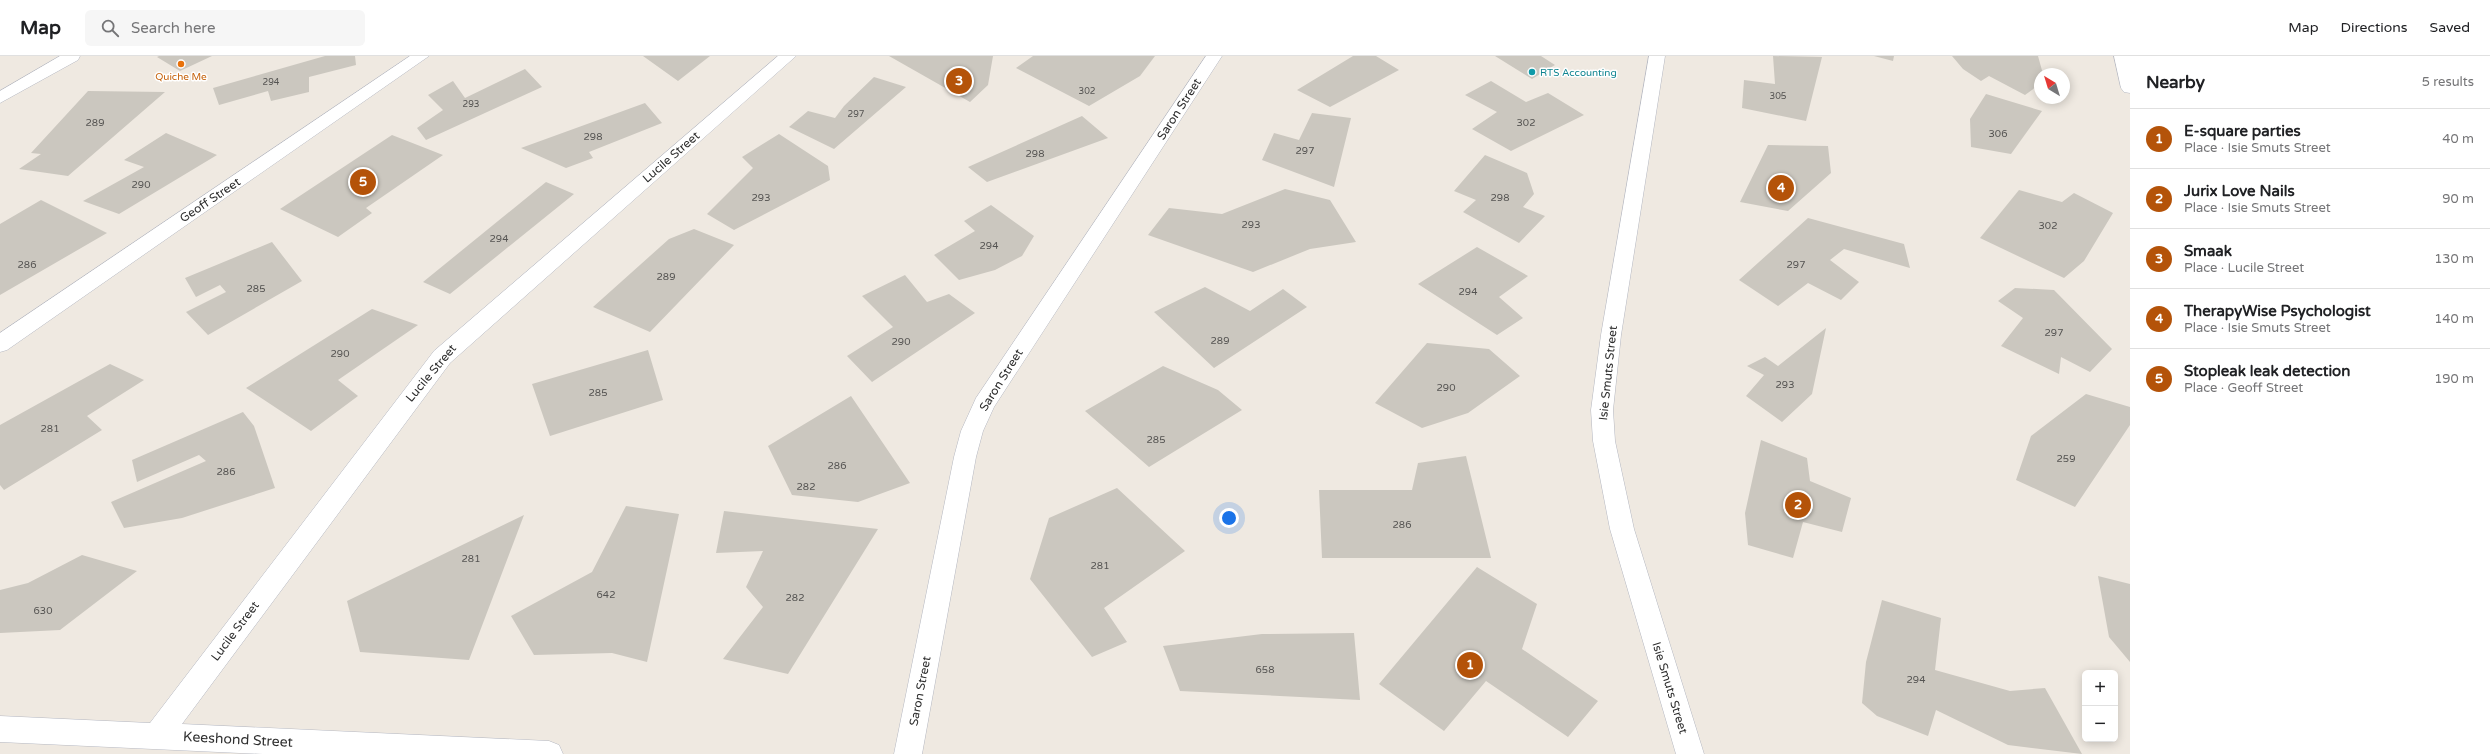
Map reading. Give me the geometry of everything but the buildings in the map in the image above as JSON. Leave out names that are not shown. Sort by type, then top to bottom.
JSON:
[{"type":"street","points":[[0,98],[72,56]]},
{"type":"street","name":"Geoff Street","points":[[0,344],[421,56]]},
{"type":"street","name":"Lucile Street","points":[[158,736],[442,357],[788,56]]},
{"type":"street","name":"Saron Street","points":[[908,754],[965,458],[975,424],[984,404],[1214,56]]},
{"type":"street","name":"Isie Smuts Street","points":[[1657,56],[1611,335],[1602,410],[1604,441],[1622,529],[1690,754]]},
{"type":"street","points":[[2122,56],[2130,88]]},
{"type":"street","name":"Keeshond Street","points":[[0,729],[549,754]]},
{"type":"place","name":"Quiche Me","points":[[181,64]]},
{"type":"place","name":"RTS Accounting","points":[[1532,72]]},
{"type":"place","name":"Smaak","points":[[959,81]]},
{"type":"place","name":"Stopleak leak detection","points":[[363,182]]},
{"type":"place","name":"TherapyWise Psychologist","points":[[1781,188]]},
{"type":"place","name":"Jurix Love Nails","points":[[1798,505]]},
{"type":"place","name":"E-square parties","points":[[1470,665]]}]
